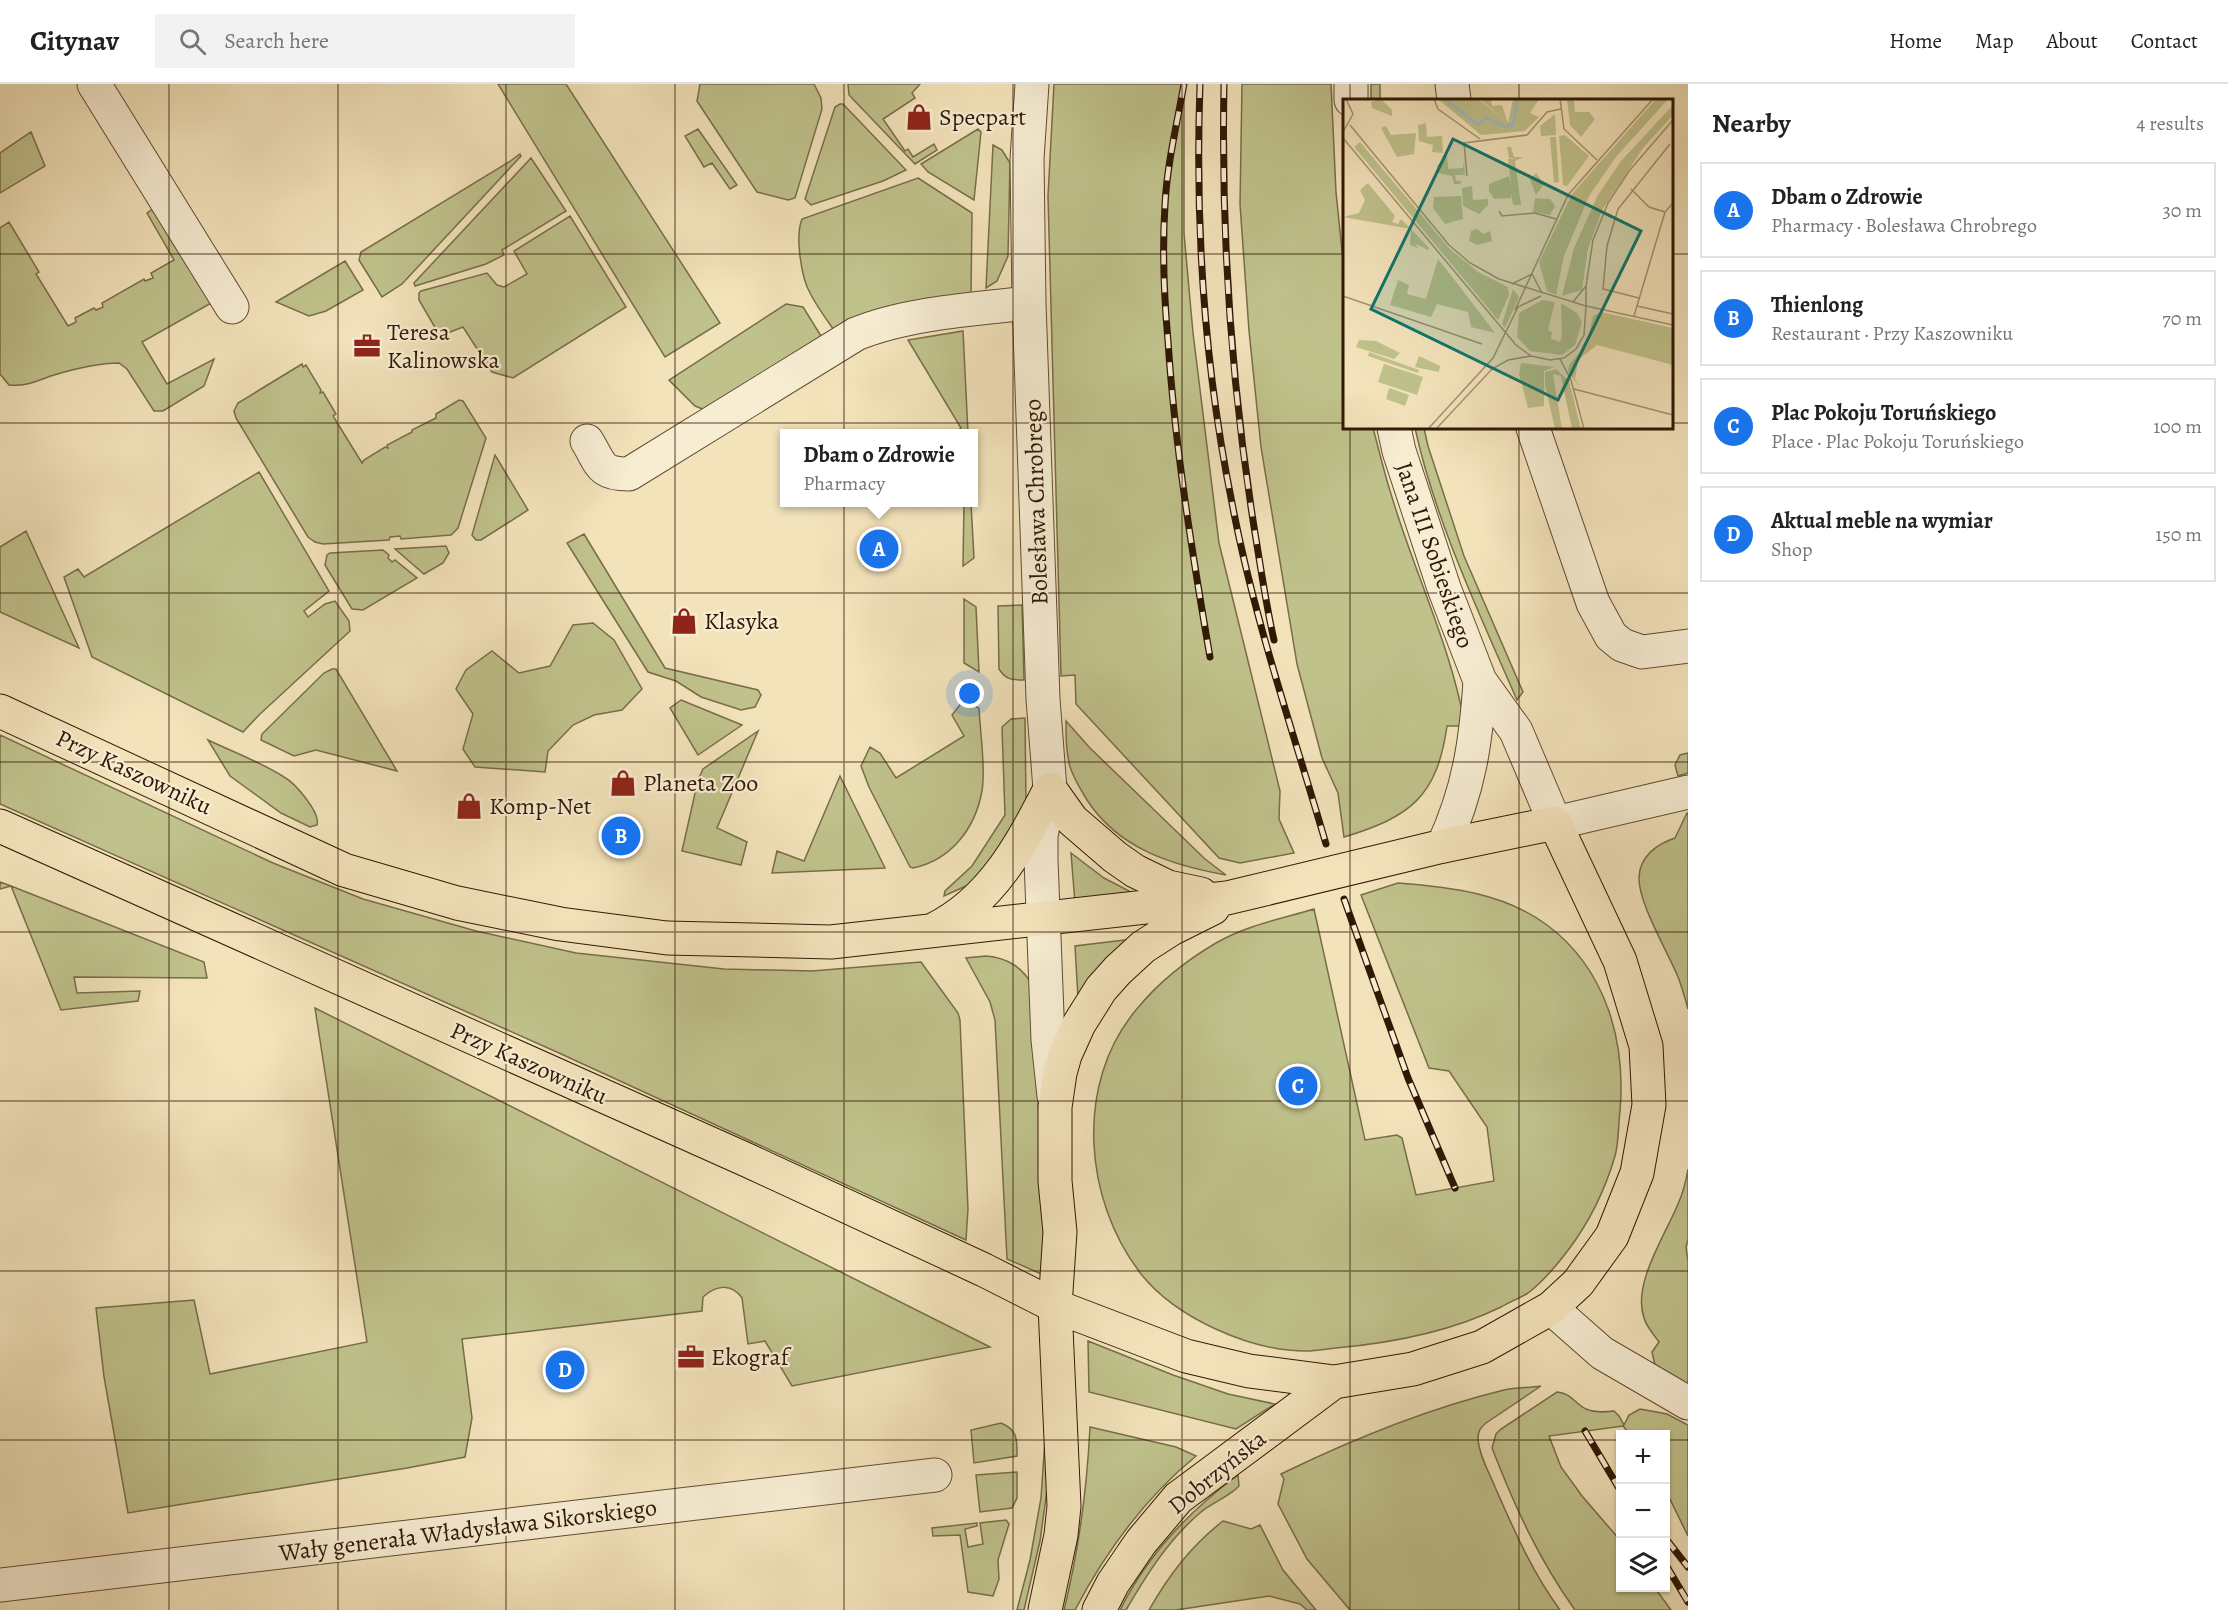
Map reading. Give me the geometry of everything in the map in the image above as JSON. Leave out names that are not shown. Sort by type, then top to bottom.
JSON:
[{"type":"main road","name":"Przy Kaszowniku","points":[[0,711],[344,870],[457,903],[560,924],[668,939],[831,942],[1227,898]]},
{"type":"main road","points":[[930,931],[947,923],[998,878],[1015,855],[1050,789],[1083,832],[1135,871],[1168,887],[1227,898]]},
{"type":"main road","points":[[1045,1610],[1061,1535],[1064,1506],[1055,1306],[1060,1232],[1055,1181],[1056,1107],[1060,1073],[1065,1055],[1079,1024],[1101,989],[1143,947],[1171,929],[1207,912],[1227,898],[1443,846],[1555,823],[1620,961],[1646,1046],[1649,1105],[1637,1173],[1612,1236],[1578,1283],[1551,1308],[1482,1347],[1413,1369],[1334,1382]]},
{"type":"main road","name":"Przy Kaszowniku","points":[[0,826],[749,1161],[984,1270],[1055,1306],[1186,1356],[1249,1371],[1334,1382]]},
{"type":"main road","name":"Dobrzyńska","points":[[1099,1610],[1113,1583],[1141,1542],[1178,1498],[1334,1382]]},
{"type":"street","points":[[94,84],[232,307]]},
{"type":"street","name":"Bolesława Chrobrego","points":[[1032,84],[1027,159],[1029,303],[1043,699],[1050,789],[1041,836],[1048,1040],[1056,1107]]},
{"type":"street","points":[[1452,84],[1454,99]]},
{"type":"street","points":[[587,441],[603,468],[610,473],[629,474],[859,337],[890,322],[978,308],[1029,303]]},
{"type":"street","name":"Jana III Sobieskiego","points":[[1394,429],[1399,451],[1444,588],[1480,681],[1516,731],[1555,823]]},
{"type":"street","points":[[1533,429],[1593,603],[1611,636],[1622,645],[1642,652],[1688,646]]},
{"type":"street","name":"Jana III Sobieskiego","points":[[1443,846],[1459,813],[1476,740],[1480,681]]},
{"type":"street","points":[[1555,823],[1688,792]]},
{"type":"street","points":[[1551,1308],[1602,1353],[1688,1403]]},
{"type":"street","name":"Wały generała Władysława Sikorskiego","points":[[0,1585],[935,1475]]},
{"type":"green space","points":[[498,84],[566,84],[720,323],[665,357]]},
{"type":"green space","points":[[700,84],[814,84],[821,98],[822,109],[795,198],[788,200],[757,192],[697,101]]},
{"type":"green space","points":[[848,84],[920,84],[912,93],[915,98],[883,119],[905,151],[908,149],[913,157],[934,144],[937,150],[915,164],[849,95]]},
{"type":"green space","points":[[1054,84],[1184,84],[1184,233],[1193,333],[1219,543],[1280,791],[1279,819],[1294,853],[1240,863],[1219,858],[1076,704],[1075,675],[1061,676],[1048,196]]},
{"type":"green space","points":[[1242,84],[1331,84],[1336,192],[1343,260],[1343,429],[1373,429],[1400,523],[1451,667],[1465,726],[1447,726],[1436,770],[1416,801],[1387,821],[1344,837],[1338,793],[1322,758],[1297,664],[1261,447],[1249,331],[1240,204]]},
{"type":"green space","points":[[1371,84],[1380,84],[1380,99],[1371,99]]},
{"type":"green space","points":[[843,104],[906,170],[883,181],[811,205],[805,199],[835,107]]},
{"type":"green space","points":[[698,129],[737,185],[730,189],[712,163],[704,167],[685,136]]},
{"type":"green space","points":[[978,129],[981,132],[974,200],[928,172],[921,164]]},
{"type":"green space","points":[[31,132],[45,166],[0,193],[0,153]]},
{"type":"green space","points":[[993,145],[1002,150],[1010,163],[1008,256],[997,281],[986,288]]},
{"type":"green space","points":[[520,154],[521,156],[402,284],[382,297],[359,260],[361,252]]},
{"type":"green space","points":[[531,158],[566,211],[502,250],[504,255],[486,264],[415,286],[414,283]]},
{"type":"green space","points":[[918,178],[972,213],[971,295],[836,333],[813,298],[804,277],[799,246],[802,219]]},
{"type":"green space","points":[[157,206],[213,302],[142,342],[167,384],[214,359],[204,386],[163,411],[154,411],[127,369],[119,363],[86,367],[27,384],[9,385],[0,374],[0,228],[9,222],[39,272],[36,274],[68,326],[76,322],[75,318],[94,308],[96,310],[103,307],[102,303],[144,279],[145,281],[153,278],[151,273],[174,260],[147,213]]},
{"type":"green space","points":[[570,216],[626,307],[513,378],[492,372],[463,327],[440,336],[419,300],[421,291],[487,273],[497,285],[504,287],[527,274],[514,251]]},
{"type":"green space","points":[[345,261],[363,290],[326,311],[309,316],[276,302]]},
{"type":"green space","points":[[786,304],[803,307],[821,336],[820,343],[705,410],[695,406],[669,380]]},
{"type":"green space","points":[[963,331],[968,429],[960,429],[908,340]]},
{"type":"green space","points":[[302,364],[303,367],[306,365],[321,390],[320,393],[323,392],[336,414],[333,416],[362,463],[385,447],[388,448],[387,445],[436,418],[436,414],[459,400],[463,401],[486,438],[458,528],[451,535],[401,539],[400,536],[390,537],[389,540],[323,544],[308,537],[236,418],[234,411],[238,403]]},
{"type":"green space","points":[[1415,429],[1424,429],[1464,556],[1523,692],[1517,700],[1446,532]]},
{"type":"green space","points":[[495,455],[528,510],[481,540],[476,540],[472,535]]},
{"type":"green space","points":[[259,472],[329,591],[304,611],[308,617],[325,604],[335,601],[349,621],[350,631],[243,732],[92,657],[64,577],[78,569],[84,577]]},
{"type":"green space","points":[[964,507],[971,507],[974,558],[963,566]]},
{"type":"green space","points":[[26,531],[79,648],[0,612],[0,547]]},
{"type":"green space","points":[[584,534],[665,668],[758,690],[761,695],[755,707],[741,710],[701,697],[676,681],[648,672],[567,543]]},
{"type":"green space","points":[[446,546],[449,553],[443,563],[424,574],[395,549]]},
{"type":"green space","points":[[383,550],[392,562],[395,560],[417,578],[363,610],[352,609],[325,565],[327,555]]},
{"type":"green space","points":[[964,599],[976,607],[979,672],[964,663]]},
{"type":"green space","points":[[1022,605],[1024,680],[1016,680],[1010,679],[999,669],[998,606]]},
{"type":"green space","points":[[593,623],[614,640],[642,689],[622,710],[594,715],[573,725],[548,751],[545,772],[475,767],[463,749],[473,714],[456,689],[466,670],[492,651],[519,673],[550,666],[573,625]]},
{"type":"green space","points":[[336,669],[397,771],[316,750],[294,756],[261,740],[262,734],[324,673]]},
{"type":"green space","points":[[681,700],[742,725],[698,755],[670,708]]},
{"type":"green space","points":[[963,701],[979,708],[983,772],[979,805],[967,830],[950,850],[927,864],[913,868],[910,867],[869,787],[861,766],[870,747],[880,753],[896,778],[964,736],[952,715]]},
{"type":"green space","points":[[1025,718],[1026,803],[983,874],[966,886],[944,896],[945,891],[972,866],[1005,815],[1002,727],[1011,719]]},
{"type":"green space","points":[[1066,721],[1090,748],[1205,859],[1226,875],[1166,860],[1131,843],[1114,831],[1087,800],[1070,767]]},
{"type":"green space","points":[[758,731],[717,828],[747,842],[741,865],[682,851],[698,780],[703,769]]},
{"type":"green space","points":[[0,735],[273,863],[363,899],[476,931],[576,953],[724,969],[812,971],[921,962],[958,1013],[960,1020],[968,1209],[966,1240],[559,1053],[0,804]]},
{"type":"green space","points":[[208,740],[289,780],[311,806],[317,825],[310,827],[281,813],[230,776]]},
{"type":"green space","points":[[1688,753],[1688,773],[1678,776],[1675,765],[1680,755]]},
{"type":"green space","points":[[840,776],[885,868],[772,873],[777,851],[804,861]]},
{"type":"green space","points":[[1687,813],[1688,1009],[1678,977],[1643,900],[1639,877],[1646,857],[1656,847],[1675,838]]},
{"type":"green space","points":[[1071,853],[1104,878],[1135,894],[1075,903]]},
{"type":"green space","points":[[0,882],[11,886],[0,889]]},
{"type":"green space","points":[[1398,883],[1457,890],[1513,906],[1547,925],[1584,963],[1598,985],[1608,1008],[1619,1059],[1620,1111],[1617,1145],[1611,1169],[1590,1216],[1560,1261],[1528,1293],[1482,1316],[1420,1335],[1357,1346],[1306,1351],[1262,1345],[1238,1338],[1194,1318],[1174,1305],[1141,1274],[1122,1245],[1107,1212],[1098,1178],[1094,1142],[1095,1107],[1103,1072],[1116,1040],[1136,1010],[1153,991],[1183,965],[1228,937],[1264,923],[1314,909],[1365,1140],[1397,1135],[1402,1138],[1416,1195],[1494,1181],[1487,1127],[1449,1071],[1429,1068],[1361,895]]},
{"type":"green space","points":[[11,886],[204,962],[207,978],[74,977],[77,993],[140,991],[138,1001],[61,1010]]},
{"type":"green space","points":[[1133,939],[1078,998],[1075,946]]},
{"type":"green space","points":[[986,956],[1008,961],[1024,974],[1033,986],[1046,1276],[1007,1259],[995,1020],[990,1002],[966,958]]},
{"type":"green space","points":[[315,1008],[990,1347],[792,1386],[765,1341],[748,1344],[742,1298],[733,1290],[723,1287],[703,1297],[702,1311],[462,1339],[472,1418],[465,1457],[128,1513],[104,1377],[96,1308],[194,1300],[210,1374],[367,1342]]},
{"type":"green space","points":[[1688,1169],[1688,1240],[1686,1247],[1688,1385],[1655,1365],[1652,1352],[1659,1342],[1645,1321],[1641,1305],[1646,1275],[1680,1200]]},
{"type":"green space","points":[[1088,1341],[1228,1394],[1275,1404],[1236,1429],[1089,1392]]},
{"type":"green space","points":[[1541,1386],[1482,1426],[1478,1439],[1480,1451],[1517,1535],[1532,1566],[1560,1610],[1350,1610],[1307,1559],[1278,1504],[1284,1479],[1281,1474],[1363,1437],[1446,1406],[1513,1388]]},
{"type":"green space","points":[[1557,1392],[1566,1394],[1589,1410],[1614,1411],[1624,1425],[1629,1415],[1640,1409],[1667,1414],[1688,1425],[1688,1536],[1670,1499],[1670,1430],[1626,1430],[1623,1426],[1549,1436],[1561,1467],[1582,1496],[1616,1535],[1616,1592],[1658,1592],[1671,1610],[1575,1610],[1539,1552],[1509,1490],[1492,1448],[1496,1434]]},
{"type":"green space","points":[[1001,1423],[1014,1432],[1017,1456],[974,1463],[971,1430]]},
{"type":"green space","points":[[1046,1424],[1047,1490],[1040,1541],[1024,1610],[1017,1610],[1030,1560],[1041,1498]]},
{"type":"green space","points":[[1090,1427],[1176,1447],[1196,1456],[1160,1489],[1113,1546],[1075,1610],[1064,1610],[1082,1519]]},
{"type":"green space","points":[[1017,1472],[1017,1498],[1012,1508],[980,1512],[976,1475]]},
{"type":"green space","points":[[1238,1475],[1239,1486],[1189,1522],[1151,1570],[1126,1610],[1120,1610],[1156,1553],[1186,1519]]},
{"type":"green space","points":[[1006,1520],[1009,1524],[998,1560],[999,1579],[993,1596],[968,1592],[960,1535],[933,1536],[932,1528],[977,1523],[977,1526],[965,1529],[968,1547],[983,1544],[980,1523]]},
{"type":"green space","points":[[1223,1521],[1251,1529],[1260,1525],[1283,1570],[1316,1610],[1307,1610],[1300,1604],[1269,1596],[1176,1610],[1149,1610],[1164,1585],[1182,1562]]},
{"type":"railway","points":[[1184,84],[1166,190],[1165,290],[1171,381],[1180,460],[1210,657]]},
{"type":"railway","points":[[1200,84],[1199,190],[1204,295],[1208,347],[1222,451],[1251,589],[1326,844]]},
{"type":"railway","points":[[1224,84],[1224,197],[1234,365],[1247,477],[1274,640]]},
{"type":"railway","points":[[1344,899],[1408,1078],[1455,1188]]},
{"type":"railway","points":[[1585,1431],[1616,1484]]},
{"type":"railway","points":[[1670,1544],[1688,1567]]},
{"type":"railway","points":[[1670,1572],[1688,1602]]},
{"type":"place","name":"Specpart","points":[[919,117]]},
{"type":"place","name":"Teresa Kalinowska","points":[[367,346]]},
{"type":"place","name":"Dbam o Zdrowie","points":[[879,549]]},
{"type":"place","name":"Klasyka","points":[[684,621]]},
{"type":"place","name":"Planeta Zoo","points":[[623,783]]},
{"type":"place","name":"Komp-Net","points":[[469,806]]},
{"type":"place","name":"Thienlong","points":[[621,836]]},
{"type":"place","name":"Plac Pokoju Toruńskiego","points":[[1298,1086]]},
{"type":"place","name":"Ekograf","points":[[691,1357]]},
{"type":"place","name":"Aktual meble na wymiar","points":[[565,1370]]}]
